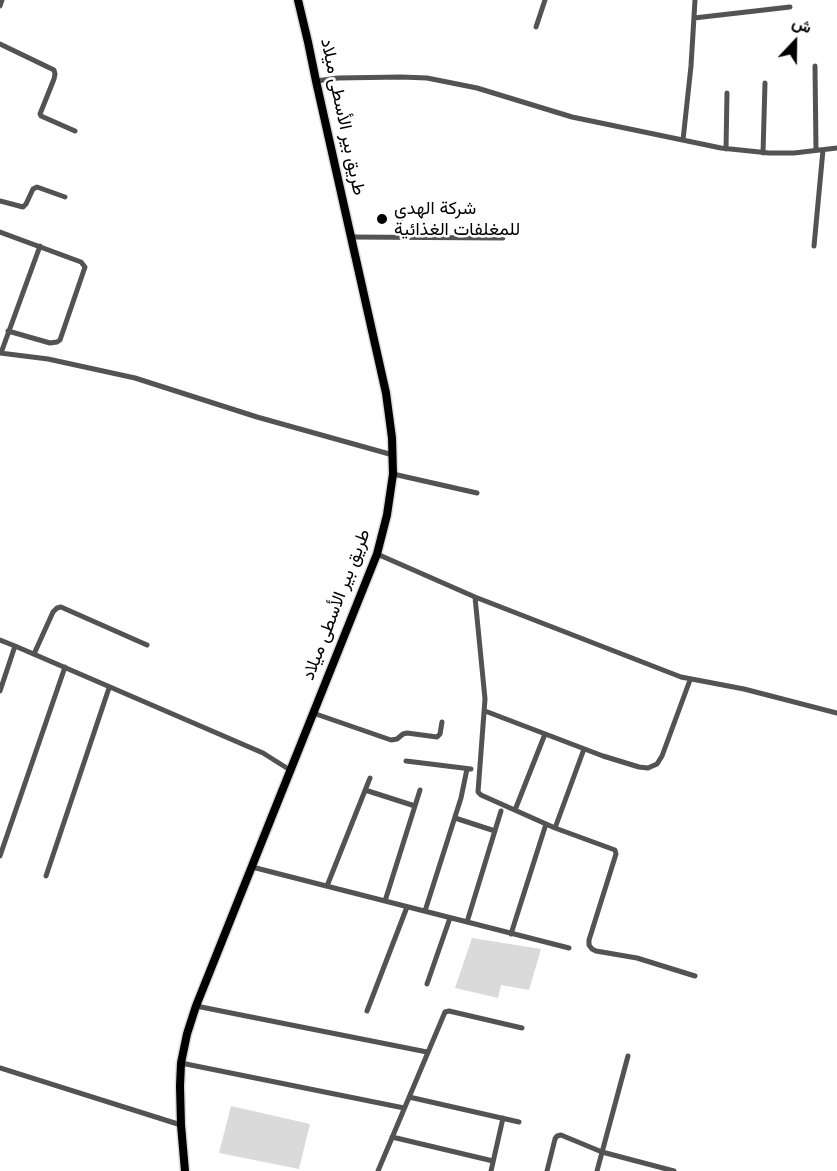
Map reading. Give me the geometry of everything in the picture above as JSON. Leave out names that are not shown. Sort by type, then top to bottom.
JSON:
[{"type":"main road","name":"طريق بير الأسطى ميلاد","points":[[185,1171],[180,1086],[187,1034],[196,1006],[377,554],[387,514],[393,474],[386,393],[298,0]]},
{"type":"street","points":[[0,6],[2,0]]},
{"type":"street","points":[[536,27],[545,0]]},
{"type":"street","points":[[683,140],[695,0]]},
{"type":"street","points":[[694,18],[790,7]]},
{"type":"street","points":[[0,44],[54,70],[54,79],[40,114],[75,131]]},
{"type":"street","points":[[815,66],[816,150]]},
{"type":"street","points":[[316,81],[401,76],[427,78],[477,87],[572,117],[726,149],[763,153],[794,153],[837,148]]},
{"type":"street","points":[[763,153],[765,83]]},
{"type":"street","points":[[726,149],[727,93]]},
{"type":"street","points":[[814,246],[824,150]]},
{"type":"street","points":[[0,201],[23,207],[33,189],[37,187],[65,197]]},
{"type":"street","points":[[0,232],[81,262],[84,267],[60,340],[50,343],[8,332]]},
{"type":"street","points":[[351,237],[503,238]]},
{"type":"street","points":[[40,246],[0,353],[48,359],[135,378],[257,417],[393,454]]},
{"type":"street","points":[[393,474],[477,493]]},
{"type":"street","points":[[377,554],[475,597],[690,680],[744,689],[837,712]]},
{"type":"street","points":[[475,597],[483,667],[485,711],[478,790],[481,795],[555,828],[616,851],[589,940],[592,949],[644,959],[695,976]]},
{"type":"street","points":[[34,654],[53,612],[61,607],[147,645]]},
{"type":"street","points":[[0,640],[263,753],[290,770]]},
{"type":"street","points":[[0,691],[15,646]]},
{"type":"street","points":[[0,856],[65,668]]},
{"type":"street","points":[[485,711],[584,749],[648,768],[657,764],[662,756],[690,680]]},
{"type":"street","points":[[46,876],[109,688]]},
{"type":"street","points":[[313,713],[393,740],[407,733],[437,737],[440,734],[442,722]]},
{"type":"street","points":[[515,810],[545,734]]},
{"type":"street","points":[[555,828],[584,749]]},
{"type":"street","points":[[406,761],[469,769],[425,911]]},
{"type":"street","points":[[327,886],[370,778]]},
{"type":"street","points":[[365,790],[415,806]]},
{"type":"street","points":[[385,901],[420,790]]},
{"type":"street","points":[[466,922],[501,811]]},
{"type":"street","points":[[455,818],[495,831]]},
{"type":"street","points":[[511,933],[546,824]]},
{"type":"street","points":[[252,867],[569,948]]},
{"type":"street","points":[[367,1011],[407,907]]},
{"type":"street","points":[[427,984],[450,918]]},
{"type":"street","points":[[196,1006],[427,1052]]},
{"type":"street","points":[[378,1171],[446,1011],[522,1028]]},
{"type":"street","points":[[597,1171],[628,1056]]},
{"type":"street","points":[[182,1063],[404,1108]]},
{"type":"street","points":[[0,1068],[181,1125]]},
{"type":"street","points":[[409,1097],[519,1122]]},
{"type":"street","points":[[491,1171],[503,1118]]},
{"type":"street","points":[[547,1171],[555,1139],[559,1136],[602,1152],[674,1171]]},
{"type":"street","points":[[392,1137],[493,1161]]},
{"type":"shaded area","points":[[472,938],[541,949],[529,990],[501,985],[498,998],[455,988]]},
{"type":"shaded area","points":[[231,1106],[310,1124],[299,1169],[219,1153]]},
{"type":"place","name":"شركة الهدي للمغلفات الغذائية","points":[[382,219]]}]
